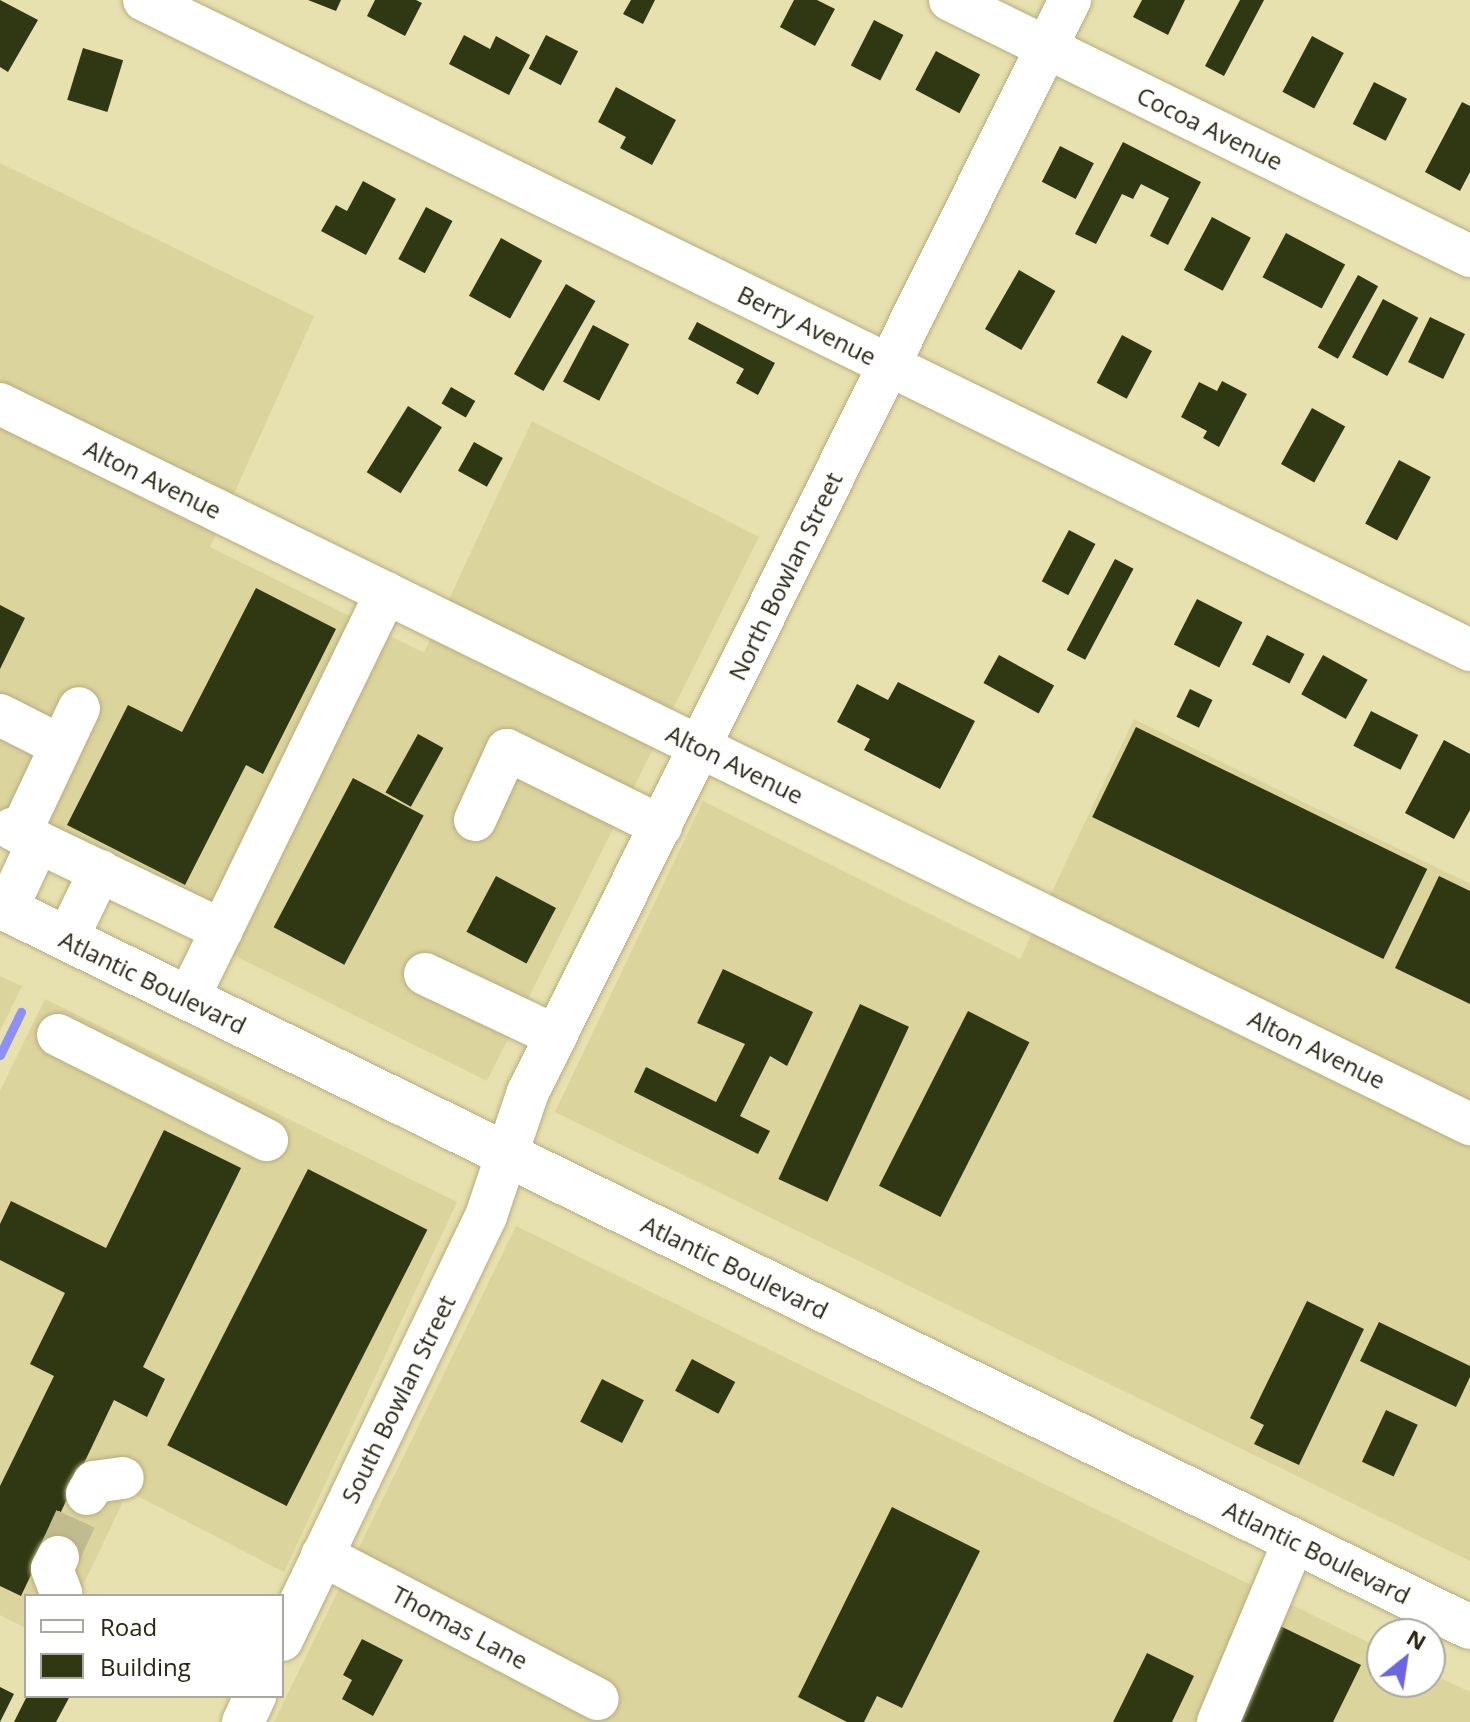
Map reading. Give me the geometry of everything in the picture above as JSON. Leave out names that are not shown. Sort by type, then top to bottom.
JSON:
[{"type":"main road","name":"Atlantic Boulevard","points":[[3,907],[1470,1627]]},
{"type":"street","name":"Berry Avenue","points":[[144,0],[1470,650]]},
{"type":"street","name":"Cocoa Avenue","points":[[950,0],[1470,256]]},
{"type":"street","name":"North Bowlan Street","points":[[507,1156],[528,1092],[1070,0]]},
{"type":"street","name":"Alton Avenue","points":[[0,404],[1470,1124]]},
{"type":"street","points":[[188,999],[386,593]]},
{"type":"street","points":[[3,907],[19,832],[79,708]]},
{"type":"street","points":[[0,715],[61,746]]},
{"type":"street","points":[[475,820],[507,750],[661,826]]},
{"type":"street","points":[[19,832],[222,930]]},
{"type":"street","points":[[67,939],[100,871]]},
{"type":"street","points":[[425,974],[556,1036]]},
{"type":"street","points":[[58,1035],[267,1140]]},
{"type":"street","name":"South Bowlan Street","points":[[284,1636],[486,1216],[507,1156]]},
{"type":"street","points":[[1218,1722],[1294,1541]]},
{"type":"street","name":"Thomas Lane","points":[[322,1555],[598,1699]]},
{"type":"street","points":[[243,1722],[254,1698]]},
{"type":"shaded area","points":[[0,163],[314,316],[210,547],[424,653],[532,421],[759,537],[487,1081],[0,839]]},
{"type":"shaded area","points":[[1134,719],[1470,884],[1470,1561],[555,1112],[703,801],[1020,959]]},
{"type":"shaded area","points":[[0,976],[22,986],[0,1031]]},
{"type":"shaded area","points":[[45,999],[457,1202],[284,1572],[128,1491],[79,1594],[24,1594],[24,1627],[0,1615],[0,1091]]},
{"type":"shaded area","points":[[516,1226],[1366,1641],[1366,1698],[1446,1698],[1446,1681],[1470,1692],[1470,1722],[274,1722]]},
{"type":"building","points":[[0,0],[38,20],[8,72],[0,67]]},
{"type":"building","points":[[308,0],[341,0],[336,11]]},
{"type":"building","points":[[375,0],[416,0],[422,3],[405,36],[367,16]]},
{"type":"building","points":[[631,0],[655,0],[643,24],[623,14]]},
{"type":"building","points":[[794,0],[817,0],[835,9],[815,46],[780,27]]},
{"type":"building","points":[[1142,0],[1185,0],[1168,35],[1133,17]]},
{"type":"building","points":[[1240,0],[1264,0],[1224,76],[1205,66]]},
{"type":"building","points":[[874,20],[903,35],[880,80],[851,65]]},
{"type":"building","points":[[464,35],[490,49],[496,36],[530,55],[509,95],[449,64]]},
{"type":"building","points":[[546,35],[578,51],[561,85],[529,69]]},
{"type":"building","points":[[1312,36],[1344,53],[1314,109],[1282,92]]},
{"type":"building","points":[[83,48],[123,60],[107,112],[67,100]]},
{"type":"building","points":[[936,51],[980,74],[959,113],[915,90]]},
{"type":"building","points":[[1374,82],[1407,99],[1386,141],[1353,124]]},
{"type":"building","points":[[616,87],[676,120],[652,165],[620,148],[626,137],[598,122]]},
{"type":"building","points":[[1462,102],[1470,106],[1470,172],[1460,191],[1425,172]]},
{"type":"building","points":[[1123,142],[1201,182],[1168,245],[1150,236],[1169,198],[1141,184],[1133,199],[1122,194],[1096,244],[1075,234]]},
{"type":"building","points":[[1060,146],[1094,163],[1076,199],[1042,182]]},
{"type":"building","points":[[363,181],[396,199],[366,255],[321,231],[336,205],[347,211]]},
{"type":"building","points":[[426,207],[452,221],[425,273],[398,259]]},
{"type":"building","points":[[1212,217],[1251,238],[1223,291],[1184,270]]},
{"type":"building","points":[[1286,233],[1345,264],[1322,309],[1263,277]]},
{"type":"building","points":[[501,238],[542,261],[510,319],[469,296]]},
{"type":"building","points":[[1019,270],[1055,291],[1021,350],[985,329]]},
{"type":"building","points":[[1358,275],[1378,286],[1338,359],[1318,348]]},
{"type":"building","points":[[566,284],[595,301],[543,391],[514,374]]},
{"type":"building","points":[[1383,299],[1418,318],[1387,376],[1352,357]]},
{"type":"building","points":[[1430,317],[1465,334],[1443,379],[1408,362]]},
{"type":"building","points":[[697,322],[775,363],[758,395],[736,383],[744,369],[688,339]]},
{"type":"building","points":[[593,325],[629,344],[599,401],[563,382]]},
{"type":"building","points":[[1122,335],[1152,351],[1127,399],[1097,383]]},
{"type":"building","points":[[1222,381],[1247,394],[1219,447],[1203,438],[1207,431],[1181,417],[1199,382],[1217,391]]},
{"type":"building","points":[[451,387],[475,401],[466,417],[442,403]]},
{"type":"building","points":[[408,406],[442,427],[401,493],[367,472]]},
{"type":"building","points":[[1312,408],[1345,426],[1314,482],[1281,464]]},
{"type":"building","points":[[474,442],[503,458],[487,487],[458,471]]},
{"type":"building","points":[[1399,460],[1431,477],[1397,540],[1365,524]]},
{"type":"building","points":[[1069,530],[1095,544],[1068,595],[1042,581]]},
{"type":"building","points":[[1115,559],[1134,569],[1085,660],[1067,650]]},
{"type":"building","points":[[256,588],[336,629],[263,774],[246,765],[185,885],[67,825],[128,705],[182,732]]},
{"type":"building","points":[[1197,599],[1242,622],[1219,668],[1174,644]]},
{"type":"building","points":[[0,605],[25,618],[0,669]]},
{"type":"building","points":[[1267,635],[1304,654],[1289,683],[1252,664]]},
{"type":"building","points":[[999,655],[1054,686],[1039,714],[983,683]]},
{"type":"building","points":[[1323,655],[1368,680],[1346,719],[1301,694]]},
{"type":"building","points":[[898,682],[975,721],[940,789],[864,750],[870,739],[837,722],[857,684],[888,700]]},
{"type":"building","points":[[1190,689],[1212,700],[1199,728],[1176,717]]},
{"type":"building","points":[[1371,711],[1418,735],[1401,770],[1353,746]]},
{"type":"building","points":[[1136,727],[1427,869],[1383,959],[1092,817]]},
{"type":"building","points":[[418,734],[443,748],[411,807],[386,793]]},
{"type":"building","points":[[1444,740],[1470,754],[1470,810],[1454,839],[1405,813]]},
{"type":"building","points":[[353,778],[424,816],[344,965],[274,927]]},
{"type":"building","points":[[496,876],[556,908],[526,964],[466,932]]},
{"type":"building","points":[[1439,876],[1470,891],[1470,1004],[1395,968]]},
{"type":"building","points":[[723,969],[813,1012],[787,1066],[770,1056],[740,1116],[770,1131],[758,1154],[634,1092],[646,1067],[716,1102],[745,1044],[697,1023]]},
{"type":"building","points":[[860,1004],[909,1027],[827,1202],[778,1179]]},
{"type":"building","points":[[968,1011],[1029,1042],[940,1217],[879,1186]]},
{"type":"building","points":[[164,1130],[241,1168],[143,1367],[165,1379],[147,1417],[114,1400],[21,1596],[0,1586],[0,1486],[54,1376],[30,1364],[65,1293],[0,1260],[0,1224],[11,1201],[106,1248]]},
{"type":"building","points":[[308,1169],[427,1230],[287,1506],[167,1445]]},
{"type":"building","points":[[1307,1301],[1364,1329],[1299,1465],[1254,1444],[1264,1425],[1250,1418]]},
{"type":"building","points":[[1379,1322],[1470,1366],[1470,1377],[1456,1407],[1360,1361]]},
{"type":"building","points":[[692,1359],[735,1382],[718,1414],[675,1391]]},
{"type":"building","points":[[602,1379],[644,1400],[622,1443],[580,1422]]},
{"type":"building","points":[[1386,1410],[1418,1425],[1394,1476],[1362,1462]]},
{"type":"building","points":[[892,1507],[980,1551],[902,1708],[877,1696],[864,1722],[847,1722],[798,1697]]},
{"type":"building","points":[[1278,1625],[1361,1665],[1333,1722],[1231,1722]]},
{"type":"building","points":[[362,1639],[403,1660],[373,1716],[342,1699],[352,1680],[343,1675]]},
{"type":"building","points":[[1147,1653],[1194,1676],[1172,1722],[1113,1722]]},
{"type":"building","points":[[0,1687],[14,1694],[0,1722]]},
{"type":"building","points":[[26,1698],[69,1698],[56,1722],[14,1722]]},
{"type":"waterway","points":[[0,1055],[21,1012]]},
{"type":"tunnel","points":[[58,1557],[87,1494]]}]
